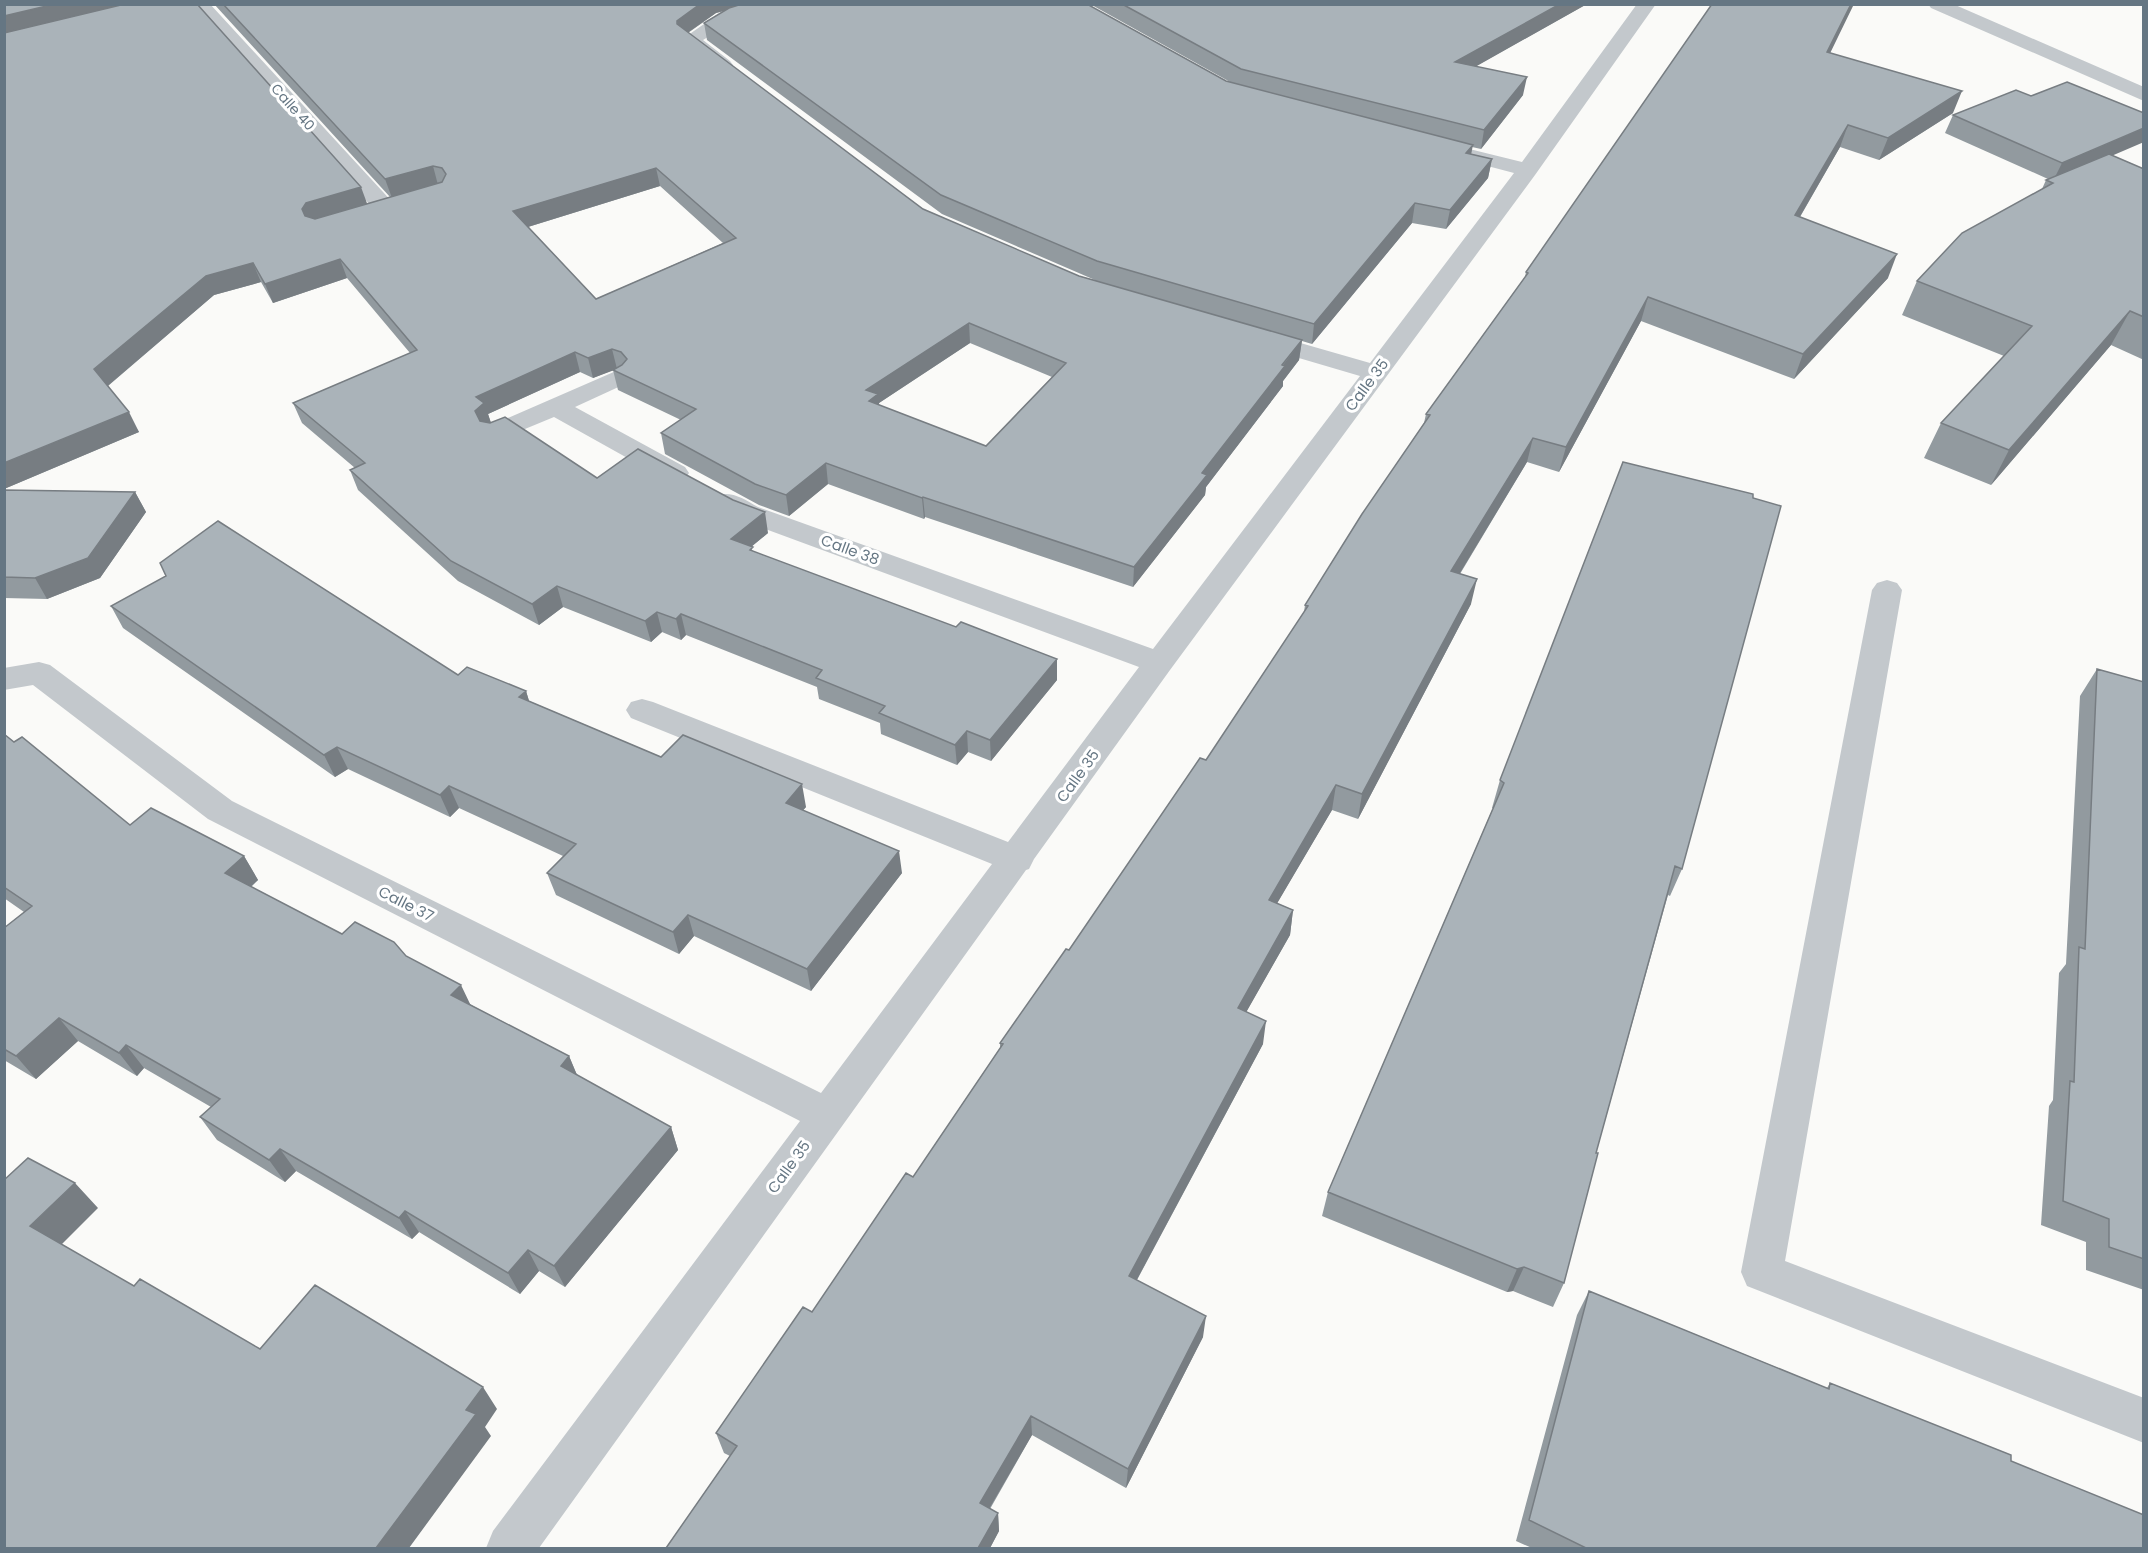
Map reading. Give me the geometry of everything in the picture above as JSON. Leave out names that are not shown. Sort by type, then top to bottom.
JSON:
[{"type":"street","name":"Calle 40","points":[[200,4],[397,207],[365,216]]},
{"type":"street","points":[[737,75],[690,40],[723,19],[783,4]]},
{"type":"street","name":"Calle 35","points":[[510,1548],[826,1115],[1017,860],[1159,663],[1527,170],[1647,4]]},
{"type":"street","points":[[1938,4],[2144,95]]},
{"type":"street","points":[[1425,143],[1527,170]]},
{"type":"street","points":[[1232,331],[1376,373]]},
{"type":"street","points":[[496,433],[616,380]]},
{"type":"street","name":"Calle 38","points":[[555,407],[748,513],[1159,663]]},
{"type":"street","points":[[1887,590],[1762,1272],[2144,1421]]},
{"type":"street","name":"Calle 37","points":[[4,679],[39,673],[220,810],[826,1115]]},
{"type":"street","points":[[642,710],[1017,860]]},
{"type":"building","points":[[4,4],[55,4],[4,16]]},
{"type":"building","points":[[125,4],[197,4],[361,187],[306,203],[302,209],[305,216],[315,219],[442,182],[446,174],[442,168],[433,166],[385,179],[223,4],[700,4],[677,21],[677,24],[923,209],[1079,276],[1302,340],[1282,365],[1285,366],[1202,473],[1207,475],[1134,567],[922,498],[826,463],[786,495],[755,484],[661,433],[696,409],[613,370],[627,359],[621,352],[612,349],[588,358],[575,352],[476,397],[484,403],[475,411],[480,421],[490,423],[505,417],[597,478],[638,449],[733,500],[765,512],[731,539],[753,547],[750,550],[956,627],[961,622],[1057,659],[990,740],[967,731],[955,745],[879,713],[885,706],[816,678],[822,670],[681,614],[676,619],[657,612],[645,621],[557,586],[532,604],[451,561],[350,470],[365,463],[293,403],[417,350],[340,259],[265,284],[253,263],[206,276],[94,369],[129,412],[4,463],[4,33]],"holes":[[[656,168],[736,238],[596,299],[513,211]],[[969,323],[1066,363],[986,446],[869,401],[878,394],[866,390]]]},
{"type":"building","points":[[742,4],[1087,4],[1226,81],[1473,145],[1466,153],[1492,159],[1450,210],[1415,203],[1314,324],[1097,261],[941,195],[704,23],[729,8]]},
{"type":"building","points":[[1122,4],[1560,4],[1455,62],[1527,77],[1484,130],[1241,69]]},
{"type":"building","points":[[1712,4],[1851,4],[1827,52],[1962,91],[1888,138],[1848,125],[1795,215],[1897,254],[1803,354],[1648,297],[1566,447],[1533,438],[1451,571],[1477,579],[1362,794],[1336,785],[1269,900],[1293,910],[1238,1008],[1266,1021],[1129,1276],[1206,1316],[1128,1469],[1031,1416],[980,1503],[998,1513],[978,1548],[666,1548],[737,1446],[716,1433],[803,1307],[812,1312],[906,1173],[913,1177],[1003,1044],[1000,1043],[1066,949],[1069,950],[1200,758],[1206,760],[1308,606],[1305,605],[1362,514],[1430,415],[1426,414],[1528,273],[1526,272]]},
{"type":"building","points":[[2067,82],[2144,113],[2144,128],[2062,163],[1953,115],[2016,90],[2031,96]]},
{"type":"building","points":[[2109,154],[2144,169],[2144,317],[2130,311],[2009,450],[1941,423],[2032,326],[1917,281],[1962,233],[2053,183],[2046,180]]},
{"type":"building","points":[[1623,462],[1753,494],[1753,498],[1781,506],[1682,869],[1675,866],[1596,1153],[1598,1153],[1564,1283],[1524,1267],[1517,1269],[1328,1192],[1504,783],[1500,780]]},
{"type":"building","points":[[4,490],[135,492],[88,558],[35,578],[4,577]]},
{"type":"building","points":[[218,521],[458,675],[467,667],[526,691],[519,697],[661,757],[683,735],[802,784],[786,803],[899,851],[807,969],[688,915],[673,932],[547,873],[576,844],[449,786],[440,795],[337,747],[324,755],[111,606],[166,576],[160,563]]},
{"type":"building","points":[[2097,669],[2144,682],[2144,1259],[2109,1247],[2109,1219],[2063,1201],[2070,1081],[2074,1082],[2079,947],[2085,949]]},
{"type":"building","points":[[4,734],[14,742],[22,737],[130,825],[151,808],[244,856],[225,873],[342,934],[355,922],[394,942],[406,956],[461,985],[451,995],[569,1056],[561,1066],[671,1127],[554,1266],[528,1250],[508,1273],[405,1211],[399,1218],[280,1149],[269,1160],[200,1117],[220,1099],[126,1045],[119,1053],[59,1018],[16,1056],[4,1049],[4,928],[32,906],[4,887]]},
{"type":"building","points":[[28,1158],[75,1183],[30,1226],[134,1286],[140,1279],[260,1349],[315,1285],[483,1387],[466,1410],[476,1414],[376,1548],[4,1548],[4,1180]]},
{"type":"building","points":[[1589,1291],[1829,1389],[1830,1383],[2011,1455],[2011,1461],[2144,1515],[2144,1548],[1586,1548],[1529,1520]]}]
